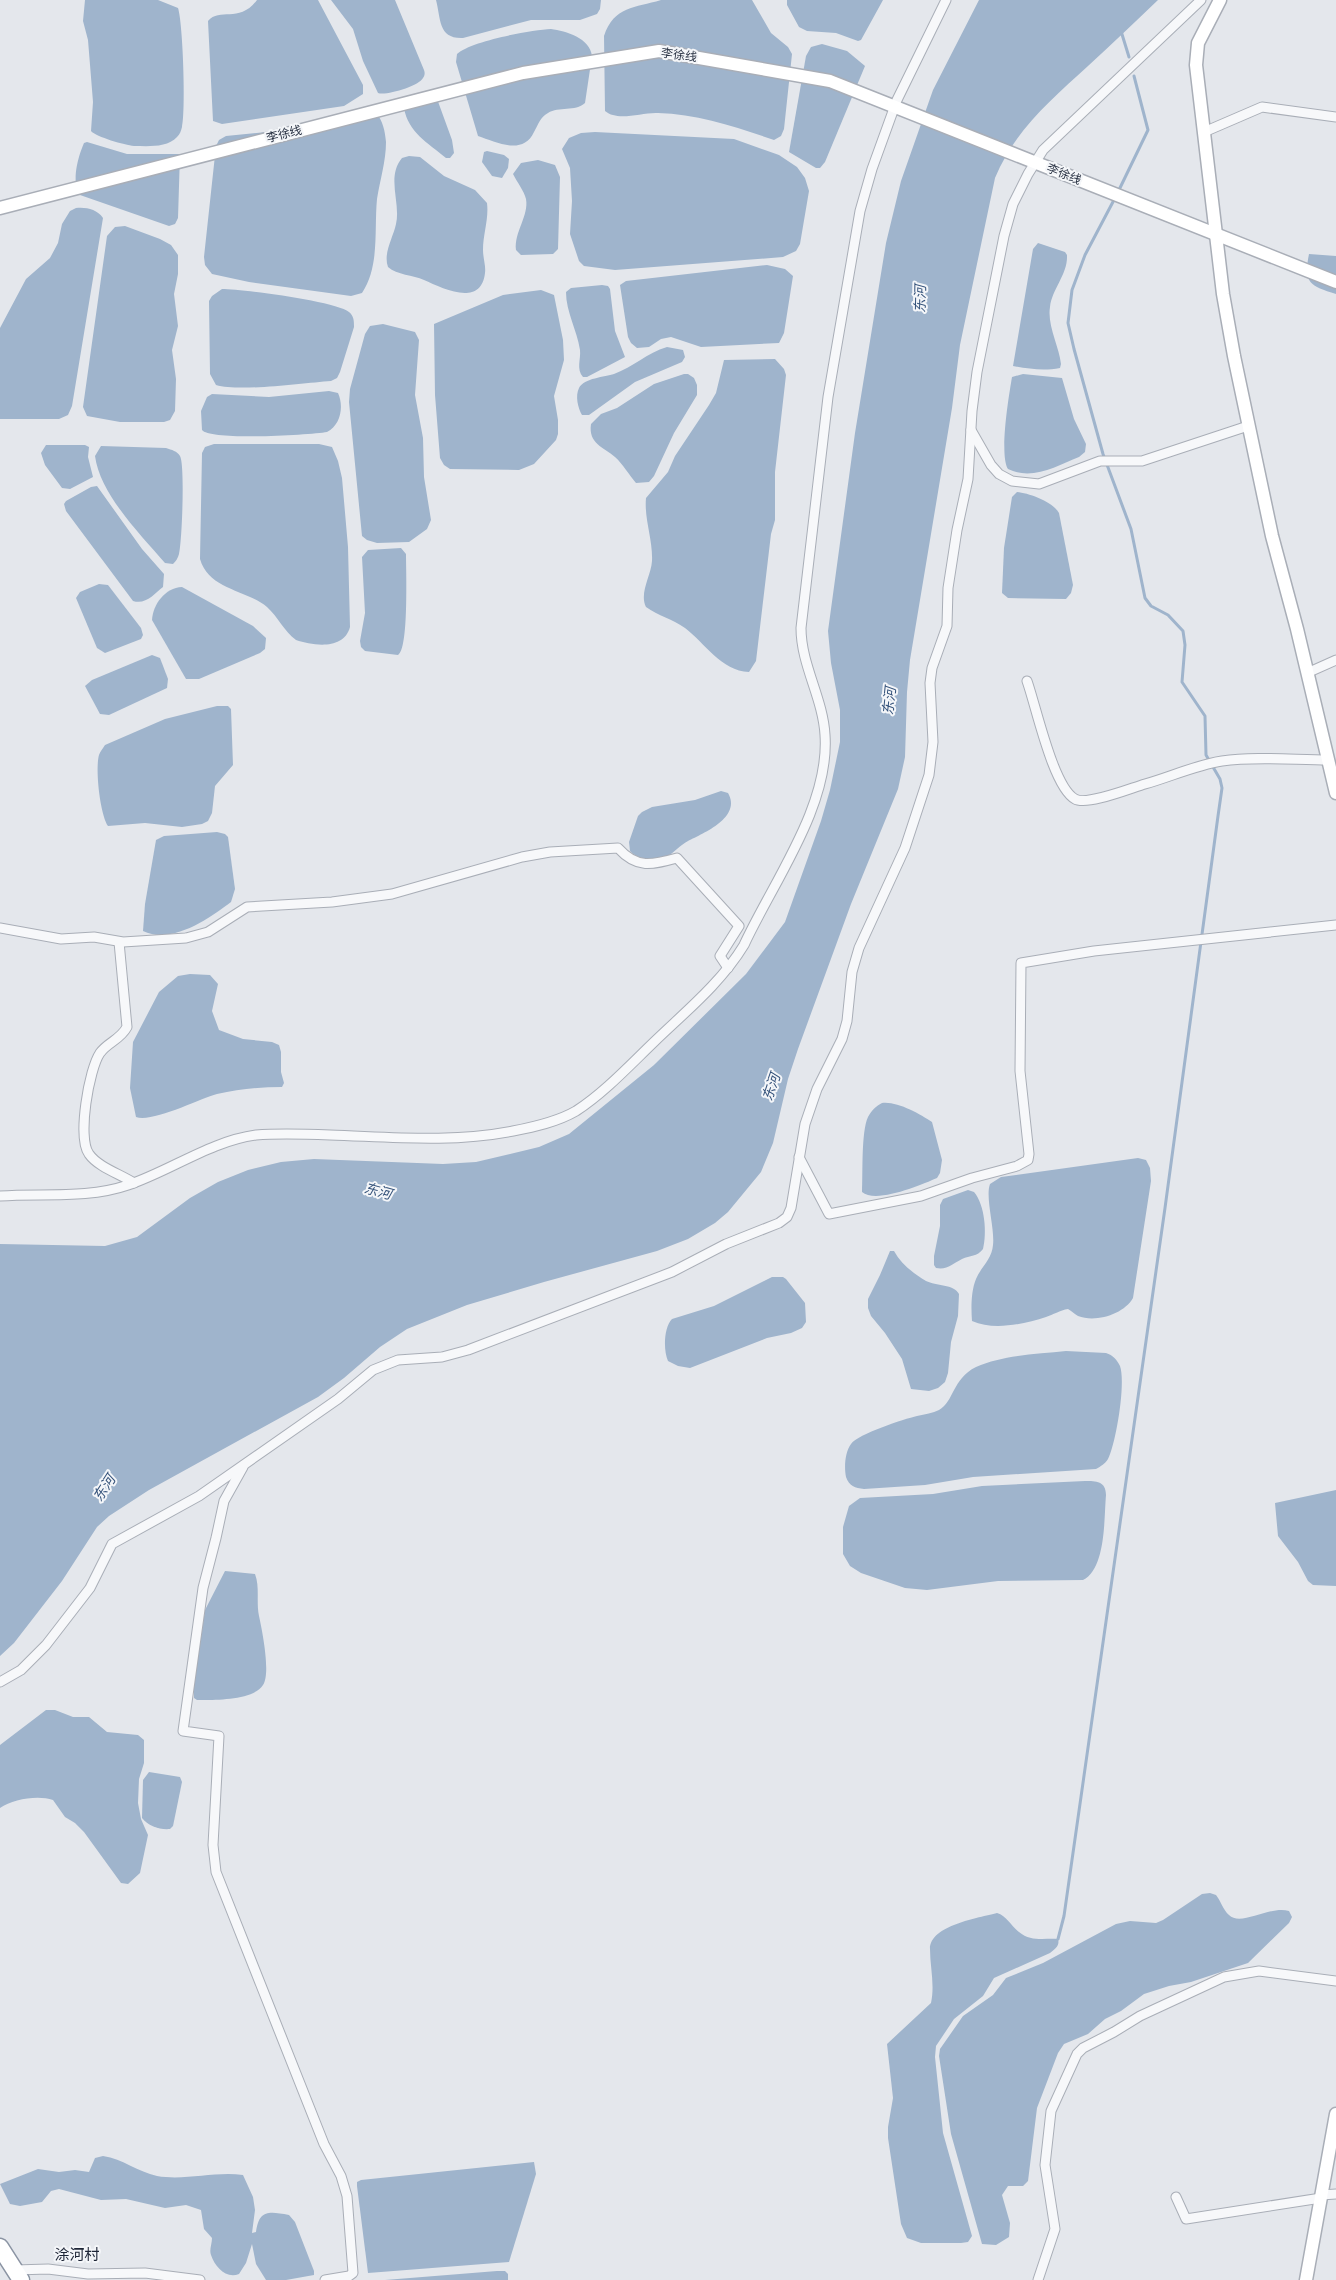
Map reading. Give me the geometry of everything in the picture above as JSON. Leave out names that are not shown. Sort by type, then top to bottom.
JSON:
[{"type":"highway","points":[[0,2246],[18,2275]]},
{"type":"main road","points":[[1220,0],[1198,43],[1196,57],[1223,294],[1248,426],[1272,536],[1336,793]]},
{"type":"main road","name":"李徐线","points":[[0,208],[523,73],[659,51],[830,81],[1336,282]]},
{"type":"main road","points":[[1306,2280],[1336,2114]]},
{"type":"street","points":[[0,1196],[96,1192],[134,1183],[222,1145],[254,1136],[298,1134],[456,1139],[506,1133],[553,1121],[575,1111],[597,1094],[688,1010],[728,968],[744,945],[819,793],[823,774],[825,735],[804,652],[801,628],[828,397],[853,246],[865,191],[897,100],[946,0]]},
{"type":"street","points":[[0,1682],[21,1670],[46,1645],[90,1588],[112,1544],[172,1512],[245,1464],[338,1400],[374,1370],[398,1360],[442,1357],[468,1350],[641,1285],[726,1244],[779,1223],[789,1213],[810,1106],[845,1030],[852,972],[859,948],[905,848],[929,775],[933,742],[930,682],[932,668],[946,626],[951,569],[968,479],[977,372],[1004,236],[1014,204],[1028,174],[1043,150],[1201,0]]},
{"type":"street","points":[[1204,132],[1262,107],[1336,117]]},
{"type":"street","points":[[971,430],[995,470],[1005,478],[1025,484],[1039,484],[1100,461],[1142,460],[1248,426]]},
{"type":"street","points":[[1307,673],[1336,660]]},
{"type":"street","points":[[1027,681],[1039,715],[1046,746],[1064,785],[1074,799],[1087,800],[1111,794],[1227,760],[1328,760]]},
{"type":"street","points":[[0,928],[61,939],[94,937],[119,942],[197,936],[208,932],[247,907],[332,902],[392,894],[522,857],[550,852],[618,848],[626,856],[638,863],[653,864],[677,858],[699,880],[740,926],[720,956],[728,968]]},
{"type":"street","points":[[799,1157],[829,1214],[921,1196],[972,1178],[1017,1166],[1028,1160],[1020,1071],[1022,963],[1094,950],[1336,924]]},
{"type":"street","points":[[119,942],[127,1026],[120,1037],[101,1052],[93,1068],[88,1086],[84,1138],[86,1150],[93,1159],[134,1183]]},
{"type":"street","points":[[245,1464],[224,1501],[203,1588],[183,1731],[219,1736],[213,1845],[216,1872],[324,2144],[341,2176],[347,2196],[353,2273],[349,2276],[325,2280]]},
{"type":"street","points":[[1038,2280],[1055,2229],[1045,2165],[1051,2111],[1077,2054],[1083,2048],[1140,2016],[1224,1977],[1259,1971],[1336,1981]]},
{"type":"street","points":[[1176,2197],[1186,2219],[1336,2194]]},
{"type":"street","points":[[18,2275],[48,2269],[88,2274],[145,2273],[200,2280]]},
{"type":"water","points":[[85,0],[158,0],[178,8],[183,48],[184,104],[181,130],[173,141],[157,146],[134,146],[104,138],[91,131],[93,102],[88,40],[83,21]]},
{"type":"water","points":[[257,0],[318,0],[363,85],[363,94],[344,106],[222,124],[213,121],[208,21],[218,15],[237,14],[250,7]]},
{"type":"water","points":[[331,0],[395,0],[424,70],[423,78],[402,90],[378,93],[363,61],[353,29]]},
{"type":"water","points":[[436,0],[601,0],[600,9],[597,14],[580,20],[531,20],[463,38],[449,35],[445,31],[440,21]]},
{"type":"water","points":[[661,0],[752,0],[771,33],[788,47],[792,54],[784,129],[781,136],[774,140],[731,126],[688,116],[652,113],[617,116],[605,111],[604,36],[608,26],[613,19],[626,10]]},
{"type":"water","points":[[787,0],[883,0],[861,40],[858,41],[836,33],[807,31],[799,27],[787,5]]},
{"type":"water","name":"东河","points":[[979,0],[1158,0],[1061,91],[1023,130],[1003,161],[995,178],[960,345],[952,408],[910,660],[905,757],[898,789],[851,904],[798,1049],[788,1079],[773,1143],[761,1172],[728,1212],[715,1223],[688,1239],[657,1251],[467,1305],[407,1329],[380,1347],[344,1378],[318,1397],[149,1490],[109,1516],[97,1527],[62,1581],[14,1643],[0,1656],[0,1244],[105,1246],[137,1237],[190,1198],[218,1182],[248,1170],[281,1162],[314,1159],[443,1164],[476,1162],[539,1147],[569,1134],[654,1065],[746,974],[785,922],[821,821],[830,790],[840,742],[840,710],[831,663],[828,631],[855,433],[886,243],[901,181],[933,90]]},
{"type":"water","points":[[551,29],[576,36],[587,44],[590,50],[592,56],[585,103],[577,107],[552,111],[545,115],[529,139],[523,144],[501,144],[478,136],[456,62],[457,54],[464,49],[488,41],[516,34]]},
{"type":"water","points":[[822,44],[847,51],[865,66],[825,162],[820,168],[816,168],[789,152],[806,56],[811,47]]},
{"type":"water","points":[[436,96],[452,140],[454,153],[450,158],[446,158],[414,130],[404,108]]},
{"type":"water","points":[[376,113],[383,126],[386,149],[377,199],[372,271],[362,293],[351,296],[249,282],[212,274],[205,265],[204,257],[216,146],[219,140],[226,136],[295,129]]},
{"type":"water","points":[[595,132],[734,139],[779,155],[797,167],[805,178],[809,191],[800,244],[796,251],[783,257],[615,270],[584,266],[579,261],[570,234],[572,201],[570,168],[562,149],[569,138],[581,133]]},
{"type":"water","points":[[87,142],[127,154],[180,154],[178,218],[175,224],[169,226],[80,195],[76,183],[76,169],[84,143]]},
{"type":"water","points":[[484,152],[504,155],[509,159],[508,168],[502,178],[492,176],[482,162]]},
{"type":"water","points":[[409,156],[420,157],[444,176],[475,190],[487,203],[483,250],[485,273],[482,284],[476,290],[469,293],[450,291],[420,278],[396,272],[388,267],[387,256],[397,216],[395,173],[397,165],[402,158]]},
{"type":"water","points":[[538,160],[555,165],[560,177],[558,249],[553,254],[521,255],[516,250],[516,243],[525,212],[526,199],[513,174],[521,163]]},
{"type":"water","points":[[76,208],[91,209],[98,212],[103,218],[72,406],[68,415],[59,419],[0,419],[0,328],[26,279],[50,258],[58,243],[62,224],[70,211]]},
{"type":"water","points":[[125,226],[171,245],[178,255],[178,274],[174,294],[178,326],[172,350],[176,379],[175,411],[170,420],[164,422],[120,422],[87,416],[83,407],[107,236],[115,227]]},
{"type":"water","points":[[1038,243],[1065,252],[1067,255],[1065,269],[1051,300],[1050,307],[1050,321],[1060,357],[1060,368],[1036,369],[1013,366],[1033,249]]},
{"type":"water","points":[[1309,254],[1336,256],[1336,294],[1310,282],[1307,271]]},
{"type":"water","points":[[767,265],[785,269],[793,276],[784,333],[779,343],[701,347],[671,337],[661,339],[649,347],[637,348],[631,343],[628,337],[620,285],[626,281]]},
{"type":"water","points":[[608,286],[610,289],[615,331],[625,357],[587,377],[583,377],[579,367],[579,343],[568,307],[566,292],[571,288]]},
{"type":"water","points":[[222,289],[268,293],[308,300],[341,308],[349,312],[353,317],[354,327],[337,378],[331,381],[240,388],[216,385],[210,374],[209,301],[212,296]]},
{"type":"water","points":[[541,290],[554,295],[563,340],[564,360],[554,396],[558,420],[556,440],[534,464],[519,470],[450,469],[444,465],[440,458],[435,395],[434,324],[503,295]]},
{"type":"water","points":[[383,324],[415,332],[419,340],[415,395],[423,438],[424,477],[431,520],[427,529],[409,542],[377,543],[367,540],[362,536],[349,402],[350,389],[365,334],[370,326]]},
{"type":"water","points":[[667,347],[683,350],[685,357],[682,362],[635,382],[589,415],[582,415],[577,398],[579,388],[585,382],[614,374]]},
{"type":"water","points":[[775,359],[784,369],[786,375],[775,472],[775,520],[771,534],[756,661],[749,672],[730,667],[722,662],[685,628],[646,607],[644,596],[652,561],[646,514],[646,498],[668,472],[675,456],[716,393],[724,360]]},
{"type":"water","points":[[684,374],[694,378],[697,385],[697,395],[674,433],[654,476],[649,482],[636,483],[618,460],[594,441],[591,424],[601,414],[617,408],[654,384]]},
{"type":"water","points":[[1023,374],[1062,378],[1074,419],[1086,444],[1085,452],[1079,457],[1035,473],[1017,472],[1008,469],[1004,451],[1012,377]]},
{"type":"water","points":[[329,391],[338,393],[341,409],[335,425],[327,432],[282,436],[241,436],[209,433],[202,430],[201,411],[207,397],[212,394],[269,397]]},
{"type":"water","points":[[214,444],[319,444],[332,447],[342,478],[348,547],[350,627],[342,640],[319,645],[296,640],[267,607],[249,596],[219,583],[205,569],[200,559],[202,453],[205,447]]},
{"type":"water","points":[[46,445],[85,445],[89,447],[88,457],[93,477],[70,489],[62,488],[45,465],[41,453]]},
{"type":"water","points":[[101,446],[166,448],[180,456],[183,487],[181,535],[179,554],[173,564],[165,563],[122,513],[113,499],[98,470],[95,456]]},
{"type":"water","points":[[97,486],[142,549],[164,574],[163,587],[146,600],[133,601],[66,511],[64,504],[66,501],[91,487]]},
{"type":"water","points":[[1017,492],[1028,494],[1052,505],[1059,513],[1073,585],[1071,593],[1066,599],[1008,598],[1002,593],[1004,548],[1012,497]]},
{"type":"water","points":[[401,548],[406,554],[406,609],[402,650],[398,655],[365,651],[361,647],[360,641],[365,613],[362,557],[368,550]]},
{"type":"water","points":[[99,584],[108,585],[141,628],[143,635],[141,639],[105,653],[97,648],[76,598],[80,592]]},
{"type":"water","points":[[182,587],[253,626],[266,638],[265,649],[260,653],[199,679],[186,679],[152,620],[157,603],[161,598],[170,590]]},
{"type":"water","points":[[152,655],[160,658],[168,679],[167,688],[109,715],[100,714],[85,686],[92,680]]},
{"type":"water","points":[[217,706],[228,706],[231,709],[233,765],[215,786],[212,813],[208,821],[202,824],[182,827],[145,823],[108,826],[99,791],[98,770],[99,755],[105,745],[165,719]]},
{"type":"water","points":[[721,791],[728,793],[731,802],[730,810],[726,817],[711,829],[685,843],[666,857],[642,858],[630,851],[629,842],[638,816],[642,812],[652,807],[695,800]]},
{"type":"water","points":[[217,832],[228,837],[235,889],[231,902],[202,922],[178,932],[166,935],[143,931],[145,904],[156,840],[164,836]]},
{"type":"water","points":[[190,974],[210,975],[218,984],[212,1011],[219,1030],[243,1039],[272,1042],[279,1045],[281,1072],[284,1083],[282,1087],[266,1087],[217,1094],[164,1114],[153,1117],[136,1117],[130,1088],[133,1042],[159,992],[178,976]]},
{"type":"water","points":[[882,1103],[901,1106],[932,1122],[942,1160],[940,1173],[937,1178],[899,1192],[877,1196],[862,1192],[864,1133],[868,1117],[874,1108]]},
{"type":"water","points":[[1138,1158],[1146,1160],[1150,1168],[1151,1181],[1133,1298],[1129,1304],[1116,1313],[1101,1318],[1085,1318],[1078,1316],[1068,1309],[1019,1324],[990,1326],[972,1321],[974,1284],[991,1255],[993,1245],[989,1197],[990,1184],[1001,1177]]},
{"type":"water","points":[[968,1190],[974,1192],[981,1204],[985,1227],[983,1249],[947,1267],[936,1268],[934,1256],[940,1226],[940,1205],[943,1199]]},
{"type":"water","points":[[890,1251],[894,1251],[900,1260],[916,1275],[930,1283],[953,1288],[959,1294],[958,1316],[951,1342],[948,1373],[945,1382],[938,1388],[929,1391],[911,1389],[902,1359],[871,1316],[868,1308],[868,1299]]},
{"type":"water","points":[[772,1277],[783,1277],[786,1279],[805,1303],[806,1322],[802,1328],[791,1333],[767,1338],[690,1368],[678,1366],[668,1361],[665,1351],[665,1339],[667,1327],[672,1319],[714,1306]]},
{"type":"water","points":[[1066,1351],[1106,1353],[1111,1355],[1120,1366],[1122,1374],[1121,1399],[1114,1440],[1108,1459],[1096,1469],[973,1477],[925,1485],[864,1489],[853,1486],[847,1480],[845,1469],[846,1455],[849,1447],[855,1440],[892,1424],[939,1410],[948,1402],[962,1378],[976,1367],[1009,1357]]},
{"type":"water","points":[[1085,1481],[1102,1484],[1106,1490],[1106,1495],[1100,1554],[1091,1574],[1083,1580],[998,1581],[927,1590],[905,1588],[861,1573],[850,1566],[843,1554],[843,1527],[849,1506],[860,1498],[933,1494],[982,1486]]},
{"type":"water","points":[[1336,1490],[1336,1586],[1313,1585],[1308,1581],[1298,1562],[1278,1536],[1275,1503]]},
{"type":"water","points":[[225,1571],[255,1574],[258,1611],[265,1651],[265,1679],[263,1685],[258,1690],[242,1697],[197,1700],[194,1698],[194,1685],[205,1610]]},
{"type":"water","points":[[46,1710],[55,1710],[73,1717],[89,1717],[107,1732],[138,1735],[144,1740],[144,1763],[139,1779],[138,1803],[141,1819],[148,1835],[140,1873],[128,1884],[121,1883],[84,1832],[65,1817],[53,1800],[40,1798],[26,1799],[12,1802],[0,1808],[0,1745]]},
{"type":"water","points":[[149,1772],[180,1777],[182,1782],[173,1826],[170,1829],[154,1827],[142,1818],[143,1780]]},
{"type":"water","points":[[1210,1893],[1216,1895],[1227,1913],[1234,1918],[1241,1919],[1281,1910],[1289,1911],[1292,1917],[1289,1923],[1248,1963],[1191,1982],[1169,1986],[1144,1994],[1121,2011],[1105,2019],[1088,2034],[1064,2044],[1058,2053],[1037,2108],[1028,2181],[1023,2186],[1008,2186],[1002,2195],[1010,2223],[1009,2237],[996,2245],[982,2244],[951,2134],[939,2056],[940,2049],[963,2016],[993,1995],[1006,1978],[1043,1963],[1116,1924],[1130,1921],[1156,1923],[1202,1894]]},
{"type":"water","points":[[997,1913],[1004,1916],[1016,1930],[1024,1935],[1038,1939],[1058,1939],[1058,1944],[1050,1953],[994,1978],[983,1996],[954,2019],[936,2046],[935,2057],[943,2133],[972,2236],[968,2242],[961,2243],[921,2243],[907,2238],[901,2224],[888,2138],[893,2098],[887,2044],[931,2003],[930,1949],[932,1941],[946,1928]]},
{"type":"water","points":[[103,2156],[157,2176],[243,2175],[253,2197],[255,2210],[252,2233],[256,2232],[259,2220],[266,2214],[289,2215],[295,2222],[314,2275],[286,2280],[266,2280],[256,2264],[252,2244],[246,2263],[239,2274],[230,2275],[225,2273],[218,2268],[211,2255],[212,2238],[204,2229],[201,2210],[186,2205],[165,2208],[126,2199],[101,2200],[59,2189],[51,2191],[42,2202],[20,2206],[10,2204],[0,2184],[38,2169],[59,2172],[75,2170],[89,2172],[95,2158]]},
{"type":"water","points":[[534,2162],[536,2174],[509,2262],[368,2273],[357,2182],[361,2180]]},
{"type":"water","points":[[505,2271],[508,2274],[508,2280],[385,2280]]},
{"type":"waterway","points":[[1121,31],[1129,57]]},
{"type":"waterway","points":[[1118,192],[1148,130],[1134,76]]},
{"type":"waterway","points":[[1058,1939],[1064,1916],[1165,1208],[1222,788],[1220,779],[1206,755],[1205,716],[1182,682],[1185,645],[1183,631],[1168,615],[1151,606],[1145,598],[1131,529],[1103,454],[1068,323],[1072,290],[1085,255],[1115,198]]},
{"type":"district","name":"涂河村","points":[[77,2255]]}]
